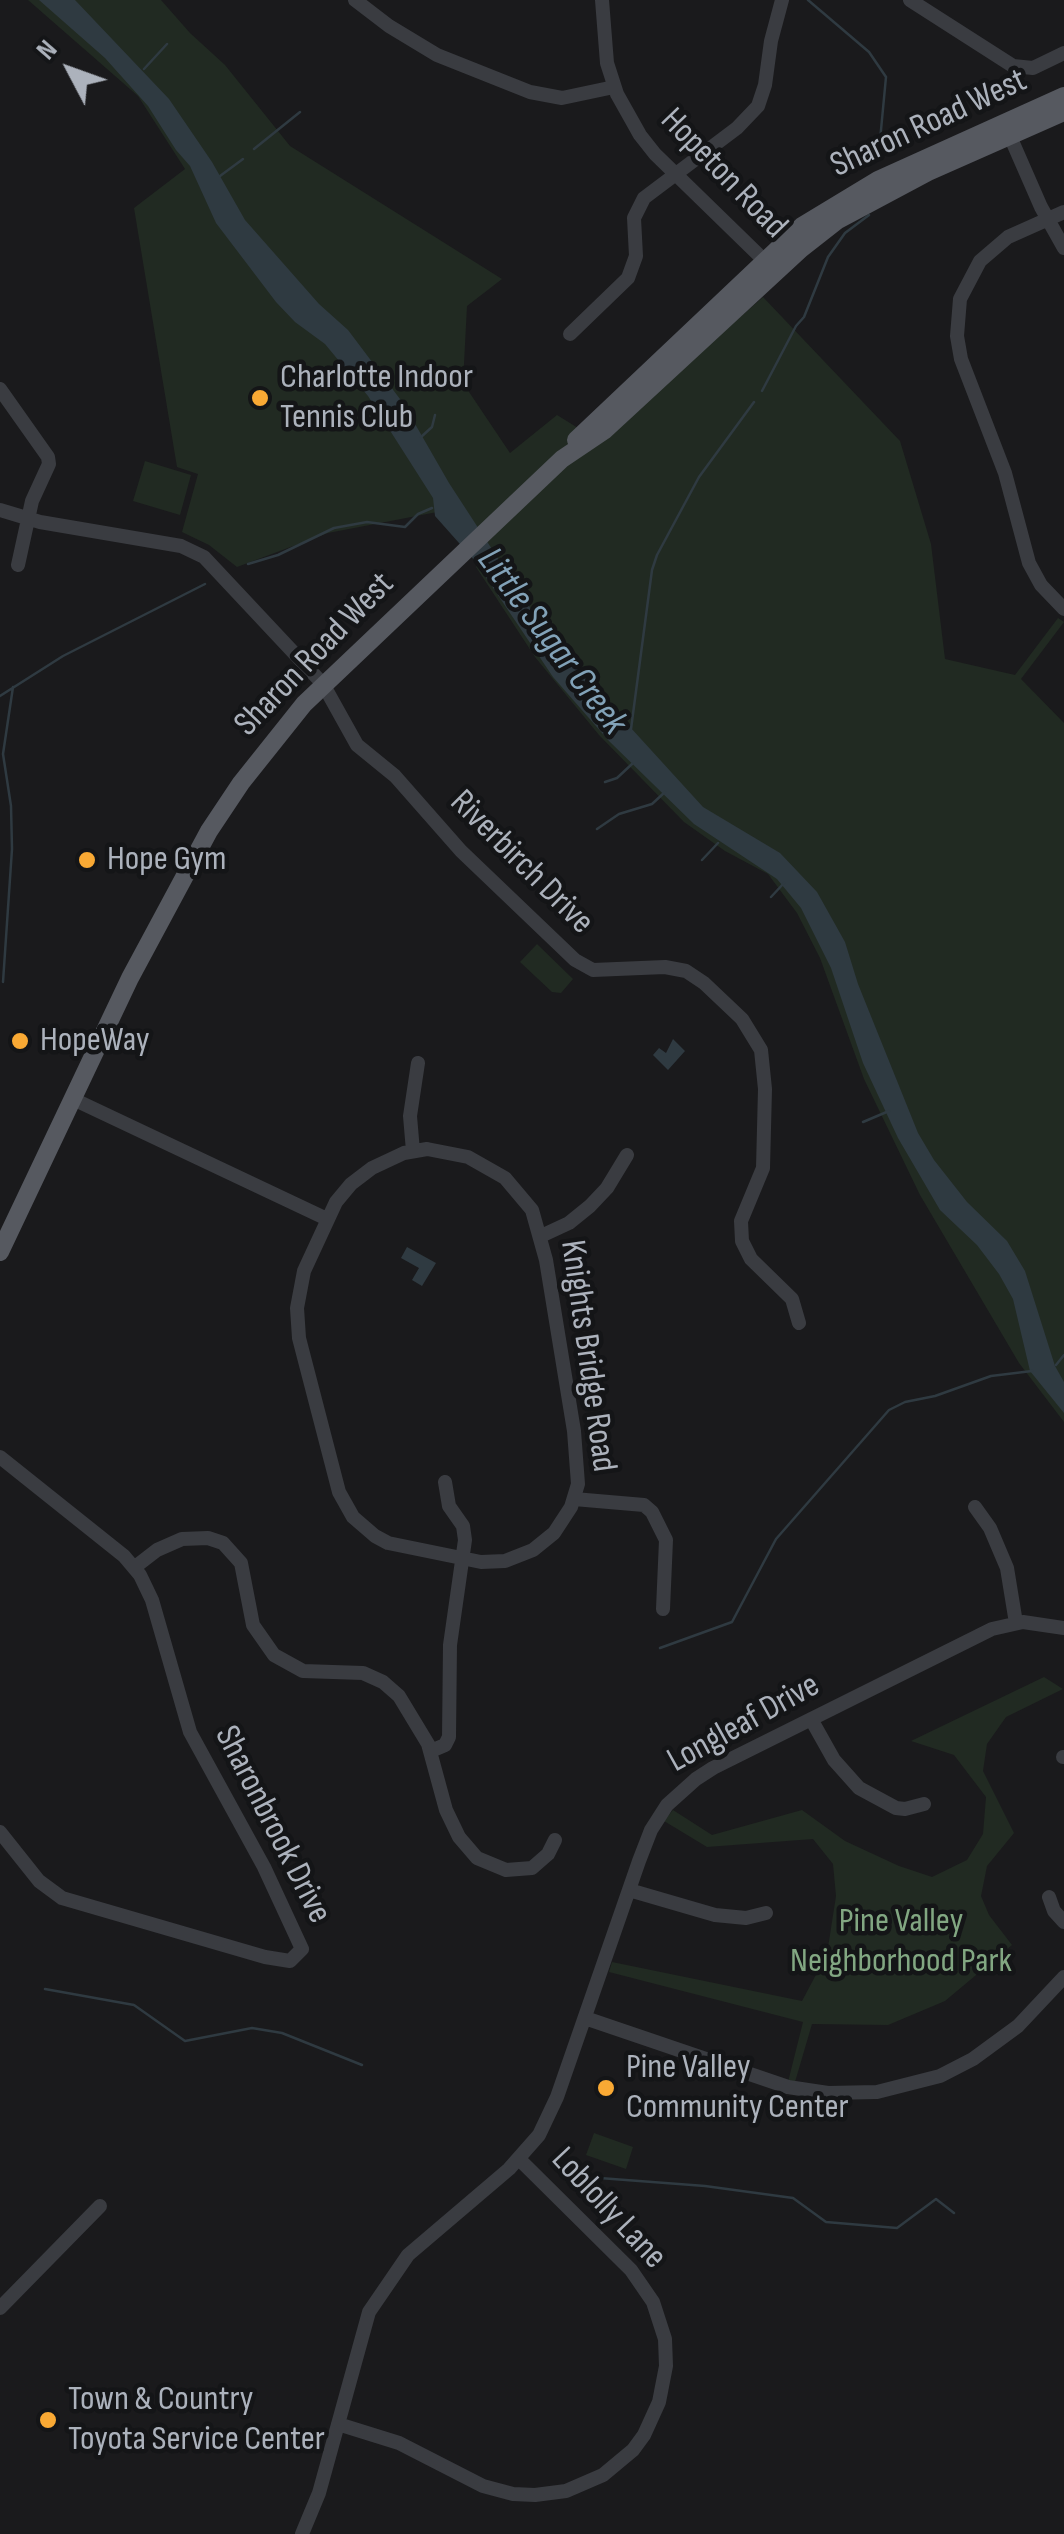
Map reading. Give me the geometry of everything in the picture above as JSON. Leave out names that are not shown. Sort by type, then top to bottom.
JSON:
[{"type":"main road","name":"Sharon Road West","points":[[1007,129],[1064,96]]},
{"type":"main road","name":"Sharon Road West","points":[[0,1252],[138,964],[209,832],[267,748],[323,684],[562,459],[626,390],[770,266],[802,226],[831,206],[938,150],[1064,112]]},
{"type":"street","points":[[355,0],[388,26],[437,55],[530,92],[562,98],[614,87]]},
{"type":"street","name":"Hopeton Road","points":[[602,0],[603,40],[614,87],[640,134],[675,174],[770,266]]},
{"type":"street","points":[[570,334],[628,278],[636,256],[633,223],[638,208],[652,190],[737,128],[758,106],[782,0]]},
{"type":"street","points":[[910,0],[1013,66],[1034,68],[1064,52]]},
{"type":"street","points":[[1007,129],[1064,248]]},
{"type":"street","points":[[1064,212],[1008,237],[980,261],[960,300],[957,336],[961,360],[1005,473],[1032,571],[1064,609]]},
{"type":"street","points":[[0,389],[49,464],[32,501],[18,565]]},
{"type":"street","points":[[0,510],[28,519],[181,546],[204,557],[323,684]]},
{"type":"street","name":"Riverbirch Drive","points":[[323,684],[357,745],[395,776],[460,851],[576,960],[593,970],[666,967],[686,971],[748,1026],[758,1041],[764,1072],[764,1158],[759,1181],[741,1221],[742,1241],[751,1259],[792,1299],[799,1324]]},
{"type":"street","points":[[413,1151],[410,1110],[418,1063]]},
{"type":"street","points":[[72,1099],[327,1219]]},
{"type":"street","name":"Knights Bridge Road","points":[[413,1151],[450,1152],[491,1168],[523,1196],[541,1236],[578,1463],[574,1499],[554,1533],[533,1550],[504,1561],[481,1562],[388,1542],[362,1528],[345,1505],[297,1324],[304,1271],[340,1198],[364,1173],[413,1151]]},
{"type":"street","points":[[541,1236],[569,1223],[590,1206],[615,1178],[627,1155]]},
{"type":"street","name":"Sharonbrook Drive","points":[[0,1457],[135,1567],[152,1600],[190,1732],[293,1925],[302,1944],[300,1954],[290,1961],[265,1958],[62,1898],[39,1881],[0,1832]]},
{"type":"street","points":[[431,1751],[445,1745],[449,1737],[450,1645],[462,1558],[463,1526],[449,1506],[445,1482]]},
{"type":"street","name":"Knights Bridge Road","points":[[574,1499],[644,1505],[652,1512],[666,1540],[664,1609]]},
{"type":"street","points":[[975,1507],[990,1528],[1007,1568],[1016,1622]]},
{"type":"street","points":[[135,1567],[157,1550],[182,1539],[208,1538],[223,1543],[241,1563],[251,1620],[274,1655],[303,1671],[353,1672],[383,1682],[408,1708],[431,1751],[446,1810],[459,1837],[477,1858],[506,1870],[532,1868],[548,1854],[555,1840]]},
{"type":"street","name":"Longleaf Drive","points":[[302,2534],[320,2493],[369,2312],[392,2274],[428,2236],[519,2159],[548,2119],[629,1890],[658,1818],[680,1791],[713,1768],[992,1629],[1016,1622],[1064,1628]]},
{"type":"street","points":[[811,1719],[834,1760],[859,1788],[896,1808],[924,1804]]},
{"type":"street","points":[[629,1890],[715,1914],[746,1918],[766,1913]]},
{"type":"street","points":[[1049,1897],[1064,1922]]},
{"type":"street","points":[[585,2018],[788,2086],[828,2093],[877,2092],[940,2076],[973,2059],[1018,2026],[1064,1977]]},
{"type":"street","name":"Loblolly Lane","points":[[338,2424],[399,2443],[483,2486],[536,2495],[566,2491],[603,2475],[644,2435],[659,2402],[666,2366],[665,2339],[653,2302],[631,2270],[519,2159]]},
{"type":"street","points":[[0,2308],[100,2206]]},
{"type":"green space","points":[[28,0],[161,0],[225,65],[290,146],[502,279],[467,306],[463,383],[510,453],[557,415],[599,441],[763,297],[900,441],[931,544],[945,659],[1015,675],[1058,618],[1064,622],[1021,679],[1064,723],[1064,1422],[1019,1363],[920,1195],[864,1079],[820,958],[797,913],[768,874],[725,851],[684,822],[599,735],[535,657],[476,567],[483,552],[453,509],[328,533],[237,567],[209,545],[182,532],[198,474],[177,467],[134,208],[185,169],[138,96]]},
{"type":"green space","points":[[145,461],[191,475],[180,515],[133,501]]},
{"type":"green space","points":[[537,944],[573,979],[561,993],[552,992],[520,962]]},
{"type":"green space","name":"Pine Valley Neighborhood Park","points":[[1044,1677],[1063,1689],[1006,1717],[987,1744],[983,1771],[1014,1833],[987,1866],[981,1896],[989,1915],[1012,1945],[945,2001],[888,2025],[812,2024],[795,2082],[788,2082],[803,2022],[609,1972],[612,1962],[802,2001],[827,1954],[836,1896],[833,1864],[813,1839],[707,1847],[664,1821],[673,1810],[712,1835],[802,1810],[845,1841],[932,1877],[967,1860],[983,1834],[986,1797],[954,1755],[911,1741]]},
{"type":"green space","points":[[594,2133],[633,2147],[626,2169],[586,2155]]},
{"type":"water","name":"Little Sugar Creek","points":[[39,0],[75,0],[169,99],[245,220],[319,304],[348,330],[403,403],[449,483],[540,623],[568,659],[703,807],[780,853],[817,892],[845,942],[918,1133],[967,1202],[1007,1241],[1025,1271],[1055,1366],[1064,1382],[1064,1413],[1030,1371],[1013,1299],[999,1274],[977,1245],[940,1210],[898,1138],[863,1063],[831,968],[801,908],[777,879],[694,824],[609,741],[553,677],[475,561],[435,516],[433,498],[368,396],[325,344],[276,302],[216,223],[190,166],[148,106],[105,58]]},
{"type":"water","points":[[673,1039],[685,1051],[668,1070],[653,1055],[659,1048],[666,1053]]},
{"type":"water","points":[[407,1247],[436,1263],[422,1286],[412,1280],[419,1268],[401,1258]]},
{"type":"waterway","points":[[808,0],[869,52],[886,77],[879,151],[873,161]]},
{"type":"waterway","points":[[144,69],[167,44]]},
{"type":"waterway","points":[[254,149],[300,112]]},
{"type":"waterway","points":[[220,176],[243,159]]},
{"type":"waterway","points":[[762,391],[804,317],[828,257],[845,233],[869,215]]},
{"type":"waterway","name":"Little Sugar Creek","points":[[631,729],[657,555],[699,477],[754,402]]},
{"type":"waterway","points":[[421,437],[432,427],[435,415]]},
{"type":"waterway","points":[[248,564],[278,555],[334,528],[367,522],[405,527],[418,514],[432,508]]},
{"type":"waterway","points":[[0,696],[63,656],[205,584]]},
{"type":"waterway","points":[[3,982],[12,849],[11,806],[3,754],[13,687]]},
{"type":"waterway","points":[[605,782],[617,778],[632,764]]},
{"type":"waterway","points":[[597,829],[619,814],[652,804],[665,792]]},
{"type":"waterway","points":[[702,860],[718,843]]},
{"type":"waterway","points":[[771,897],[784,883]]},
{"type":"waterway","points":[[863,1122],[889,1111]]},
{"type":"waterway","points":[[1056,1365],[1064,1355]]},
{"type":"waterway","points":[[660,1648],[732,1622],[776,1539],[889,1410],[991,1376],[1032,1371]]},
{"type":"waterway","points":[[45,1989],[134,2005],[185,2041],[252,2028],[282,2033],[362,2065]]},
{"type":"waterway","points":[[573,2176],[705,2186],[793,2198],[826,2222],[897,2228],[936,2199],[954,2213]]},
{"type":"place","name":"Charlotte Indoor Tennis Club","points":[[260,398]]},
{"type":"place","name":"Hope Gym","points":[[87,860]]},
{"type":"place","name":"HopeWay","points":[[20,1041]]},
{"type":"place","name":"Pine Valley Community Center","points":[[606,2088]]},
{"type":"place","name":"Town & Country Toyota Service Center","points":[[48,2420]]}]
